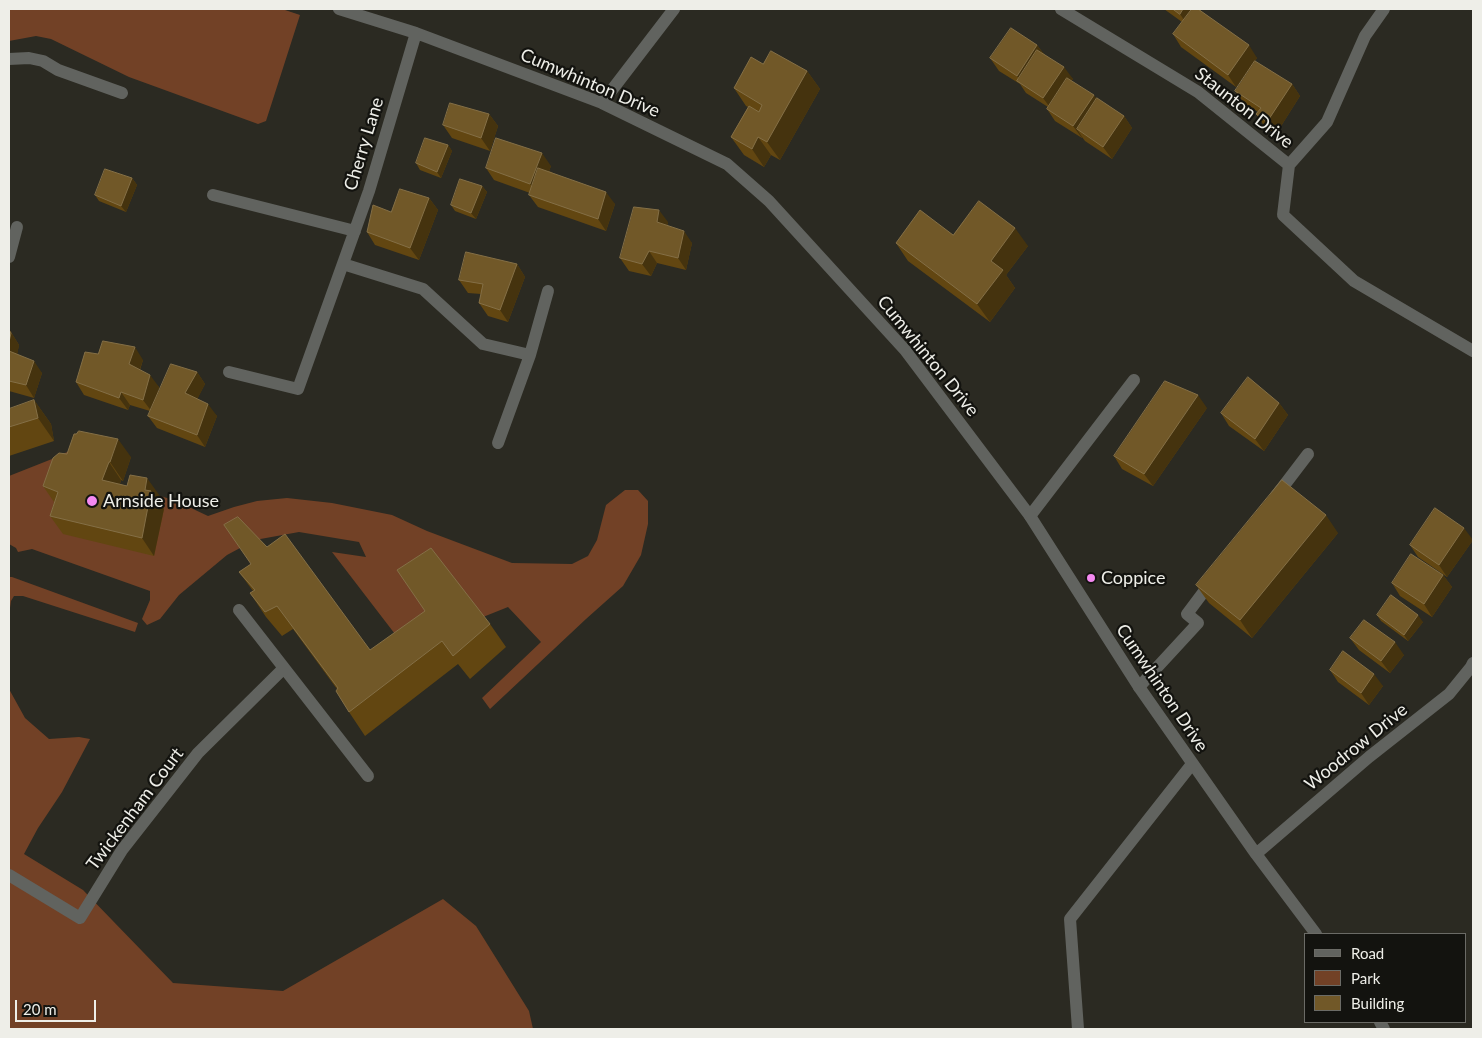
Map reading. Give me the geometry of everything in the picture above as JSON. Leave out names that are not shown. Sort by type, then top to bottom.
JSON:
[{"type":"street","name":"Cumwhinton Drive","points":[[339,9],[416,33],[602,103],[727,164],[769,201],[905,350],[1030,516],[1139,687],[1256,854],[1315,933]]},
{"type":"street","points":[[602,103],[674,9]]},
{"type":"street","name":"Staunton Drive","points":[[1061,9],[1198,92],[1289,165],[1283,215],[1354,281],[1473,351]]},
{"type":"street","points":[[1289,165],[1327,122],[1365,36],[1384,9]]},
{"type":"street","name":"Cherry Lane","points":[[229,372],[298,388],[369,191],[416,33]]},
{"type":"street","points":[[9,58],[29,58],[43,61],[58,70],[122,93]]},
{"type":"street","points":[[213,195],[355,231]]},
{"type":"street","points":[[9,257],[17,227]]},
{"type":"street","points":[[342,264],[423,289],[483,344],[530,354]]},
{"type":"street","points":[[498,443],[530,354],[548,291]]},
{"type":"street","points":[[1030,516],[1134,380]]},
{"type":"street","points":[[1268,507],[1308,454]]},
{"type":"street","points":[[1139,687],[1198,623],[1187,614],[1216,576]]},
{"type":"street","points":[[239,610],[368,776]]},
{"type":"street","name":"Woodrow Drive","points":[[1256,854],[1370,757],[1449,694],[1473,663]]},
{"type":"street","name":"Twickenham Court","points":[[9,875],[80,918],[122,850],[198,753],[284,668]]},
{"type":"street","points":[[1078,1029],[1070,919],[1192,764]]},
{"type":"green space","points":[[9,9],[282,9],[300,15],[266,121],[258,124],[129,77],[51,39],[36,36],[9,41]]},
{"type":"green space","points":[[78,447],[80,472],[157,508],[160,496],[174,500],[208,516],[257,501],[287,498],[332,503],[392,515],[427,531],[512,563],[572,564],[588,556],[597,540],[606,505],[625,490],[638,490],[648,501],[648,524],[641,555],[623,586],[490,709],[482,698],[541,642],[508,607],[483,617],[429,616],[398,638],[332,552],[366,557],[359,542],[299,532],[255,540],[227,555],[179,595],[160,619],[147,625],[142,619],[150,600],[150,591],[32,549],[18,552],[16,548],[9,544],[9,476]]},
{"type":"green space","points":[[9,577],[138,623],[135,632],[23,596],[14,596],[11,601],[9,615]]},
{"type":"green space","points":[[9,689],[25,718],[49,739],[79,737],[90,739],[62,792],[38,828],[24,854],[83,890],[173,983],[283,991],[443,899],[476,926],[529,1011],[533,1029],[9,1029]]},
{"type":"building","points":[[1173,9],[1183,9],[1180,14]]},
{"type":"building","points":[[1192,9],[1198,9],[1249,45],[1228,75],[1173,34]]},
{"type":"building","points":[[1011,28],[1037,45],[1017,76],[990,58]]},
{"type":"building","points":[[1037,50],[1064,67],[1043,98],[1017,81]]},
{"type":"building","points":[[771,51],[807,71],[767,142],[758,137],[752,149],[731,137],[749,106],[759,112],[762,105],[734,88],[751,57],[763,64]]},
{"type":"building","points":[[1255,61],[1292,84],[1267,122],[1256,114],[1261,108],[1235,91]]},
{"type":"building","points":[[1067,78],[1094,95],[1073,126],[1047,109]]},
{"type":"building","points":[[1097,98],[1124,116],[1103,147],[1077,129]]},
{"type":"building","points":[[450,103],[489,114],[481,138],[443,125]]},
{"type":"building","points":[[425,138],[448,145],[437,172],[416,163]]},
{"type":"building","points":[[496,138],[542,153],[530,184],[486,168]]},
{"type":"building","points":[[538,168],[606,192],[598,219],[529,195]]},
{"type":"building","points":[[105,169],[132,178],[121,206],[95,195]]},
{"type":"building","points":[[460,179],[482,186],[471,213],[451,205]]},
{"type":"building","points":[[400,189],[429,198],[410,248],[367,232],[373,205],[391,212]]},
{"type":"building","points":[[979,201],[1015,228],[991,261],[1003,270],[977,304],[896,243],[920,210],[953,235]]},
{"type":"building","points":[[634,207],[659,210],[657,222],[684,231],[678,258],[649,251],[642,264],[620,258]]},
{"type":"building","points":[[466,252],[517,264],[500,310],[479,303],[483,284],[459,280]]},
{"type":"building","points":[[103,341],[135,347],[129,364],[150,375],[143,400],[121,392],[119,398],[76,382],[85,352],[98,354]]},
{"type":"building","points":[[9,351],[34,361],[26,385],[9,381]]},
{"type":"building","points":[[171,364],[197,372],[185,393],[208,404],[197,435],[148,416]]},
{"type":"building","points":[[1248,377],[1279,403],[1255,439],[1221,413]]},
{"type":"building","points":[[1165,381],[1198,395],[1144,474],[1114,456]]},
{"type":"building","points":[[34,400],[38,418],[9,427],[9,409]]},
{"type":"building","name":"Arnside House","points":[[79,431],[118,439],[102,480],[127,486],[130,475],[147,478],[145,490],[151,491],[142,538],[50,516],[58,492],[43,486],[53,458],[59,453],[67,454],[74,434]]},
{"type":"building","points":[[1282,480],[1326,515],[1240,620],[1196,585]]},
{"type":"building","points":[[1435,508],[1464,528],[1439,565],[1410,545]]},
{"type":"building","points":[[238,517],[267,547],[285,534],[370,650],[425,611],[397,570],[431,548],[490,624],[453,656],[442,641],[349,712],[336,691],[338,688],[277,606],[265,612],[250,593],[255,590],[239,572],[251,564],[224,525]]},
{"type":"building","points":[[1411,554],[1443,575],[1424,604],[1392,583]]},
{"type":"building","points":[[1391,595],[1418,615],[1404,635],[1377,615]]},
{"type":"building","points":[[1364,620],[1395,642],[1381,661],[1350,638]]},
{"type":"building","points":[[1343,651],[1374,674],[1361,693],[1330,670]]},
{"type":"place","name":"Arnside House","points":[[92,501]]},
{"type":"place","name":"Coppice","points":[[1091,578]]}]
